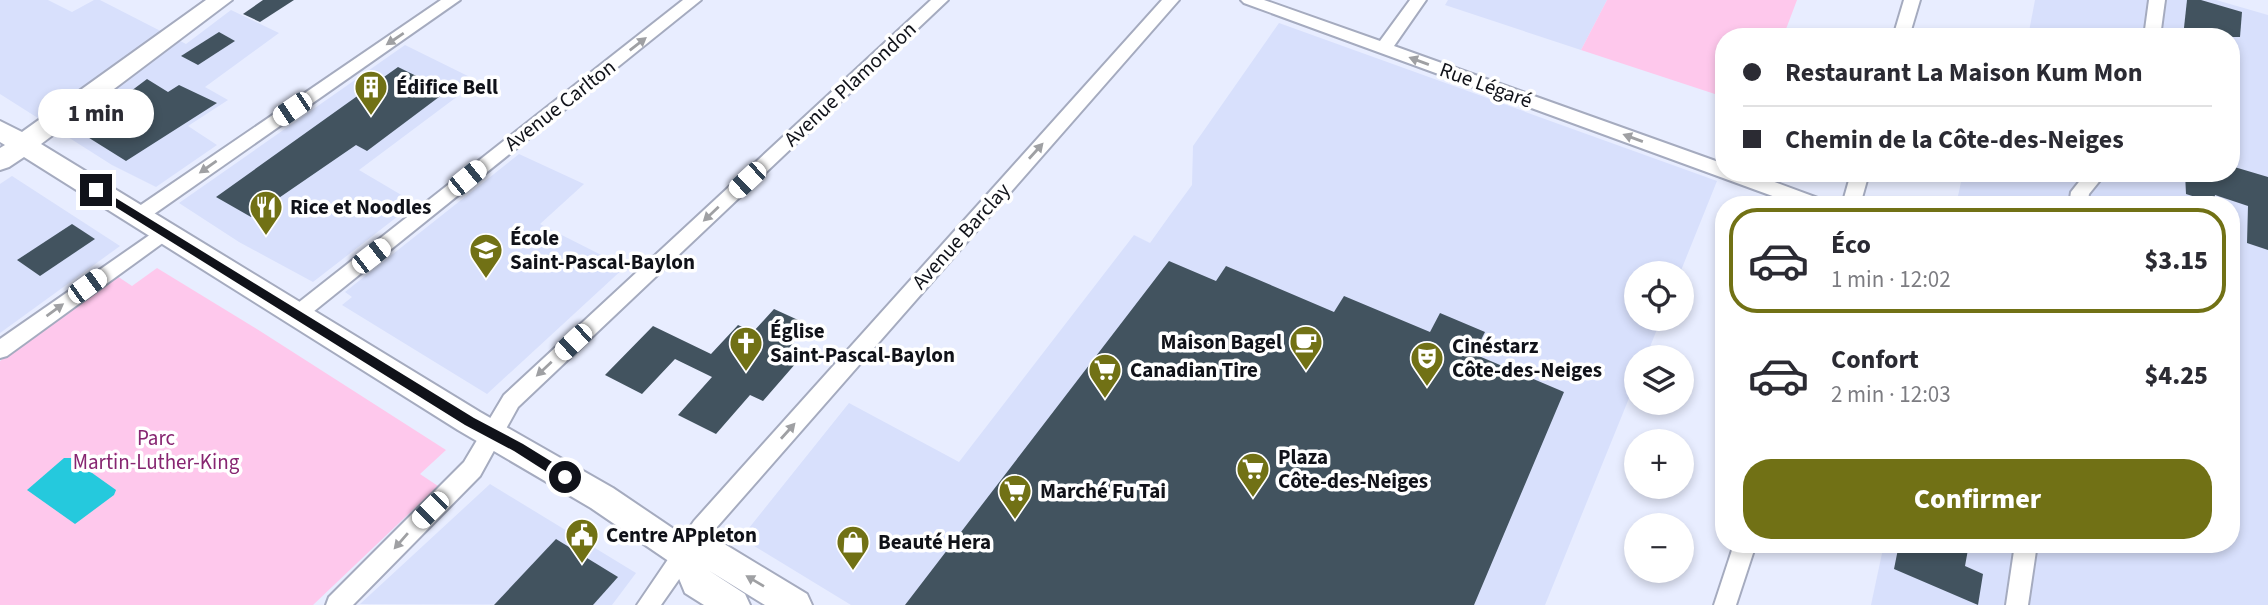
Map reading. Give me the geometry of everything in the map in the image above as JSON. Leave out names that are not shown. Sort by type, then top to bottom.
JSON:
[{"type":"main road","points":[[0,161],[221,0]]},
{"type":"main road","points":[[0,130],[296,315],[601,498],[685,554],[715,556],[795,605]]},
{"type":"main road","points":[[685,554],[696,582],[733,605]]},
{"type":"street","points":[[138,216],[452,0]]},
{"type":"street","name":"Avenue Carlton","points":[[296,315],[693,0]]},
{"type":"street","name":"Avenue Plamondon","points":[[337,605],[472,468],[510,401],[940,0]]},
{"type":"street","name":"Avenue Barclay","points":[[648,605],[702,528],[1171,0]]},
{"type":"street","name":"Rue Légaré","points":[[1248,0],[1715,168]]},
{"type":"street","points":[[1384,48],[1418,0]]},
{"type":"street","points":[[1904,28],[1912,0]]},
{"type":"street","points":[[2153,28],[2157,0]]},
{"type":"street","points":[[1755,182],[1793,196]]},
{"type":"street","points":[[0,350],[163,232]]},
{"type":"street","points":[[1725,605],[1742,553]]},
{"type":"street","points":[[2017,605],[2025,553]]},
{"type":"shaded area","points":[[0,0],[48,0],[72,12],[94,0],[100,0],[186,44],[231,10],[279,33],[205,87],[228,100],[188,126],[217,145],[156,187],[112,165],[0,94]]},
{"type":"shaded area","points":[[1448,0],[1607,0],[1581,50],[1445,5]]},
{"type":"shaded area","points":[[2035,0],[2151,0],[2151,28],[2030,28]]},
{"type":"shaded area","points":[[2160,0],[2216,0],[2268,15],[2268,605],[2017,605],[2025,553],[2240,553],[2240,196],[1958,196],[1961,182],[2240,182],[2240,28],[2156,28]]},
{"type":"shaded area","points":[[1279,23],[1717,182],[1685,261],[1624,261],[1624,331],[1656,331],[1651,345],[1624,345],[1624,411],[1545,605],[851,605],[741,538],[849,403],[959,462],[1134,235],[1150,243],[1192,185],[1193,146]]},
{"type":"shaded area","points":[[405,45],[478,81],[359,170],[415,203],[313,282],[239,242],[179,203]]},
{"type":"shaded area","name":"École Saint-Pascal-Baylon","points":[[519,154],[584,184],[540,224],[625,267],[487,394],[342,305],[352,297],[345,292]]},
{"type":"shaded area","points":[[12,176],[120,246],[0,333],[0,184]]},
{"type":"shaded area","points":[[490,484],[636,573],[612,605],[360,604]]},
{"type":"shaded area","points":[[1882,553],[2018,553],[2005,605],[1871,605]]},
{"type":"green space","points":[[1607,0],[1797,0],[1786,28],[1715,28],[1715,94],[1581,50]]},
{"type":"green space","name":"Parc Martin-Luther-King","points":[[157,268],[446,450],[420,474],[438,486],[313,605],[0,605],[0,361],[117,276],[132,286]]},
{"type":"water","points":[[64,458],[71,458],[116,490],[114,495],[75,524],[27,490]]},
{"type":"building","points":[[263,0],[294,0],[260,22],[243,14]]},
{"type":"building","points":[[2187,0],[2201,0],[2242,12],[2240,37],[2240,28],[2184,28]]},
{"type":"building","points":[[219,32],[235,41],[198,65],[181,56]]},
{"type":"building","name":"Édifice Bell","points":[[398,67],[447,91],[367,151],[356,145],[251,217],[216,197]]},
{"type":"building","points":[[147,79],[168,92],[179,85],[217,103],[126,161],[78,131]]},
{"type":"building","points":[[2240,169],[2268,177],[2268,250],[2247,243],[2248,206],[2240,203],[2240,196],[2186,194],[2185,182],[2240,182]]},
{"type":"building","points":[[72,224],[95,239],[40,276],[17,260]]},
{"type":"building","name":"Plaza Côte-des-Neiges","points":[[1169,261],[1216,281],[1226,266],[1334,312],[1344,296],[1430,332],[1440,313],[1485,332],[1474,354],[1564,392],[1474,605],[905,605]]},
{"type":"building","name":"Église Saint-Pascal-Baylon","points":[[774,309],[809,325],[789,348],[803,355],[763,401],[750,395],[716,434],[678,415],[712,377],[675,359],[642,394],[605,375],[653,326],[711,354],[738,325],[753,332]]},
{"type":"building","points":[[556,539],[618,577],[593,605],[494,605]]},
{"type":"building","points":[[1897,553],[1967,553],[1965,566],[1983,574],[1978,605],[1894,569]]},
{"type":"place","name":"Édifice Bell","points":[[371,117]]},
{"type":"place","name":"Rice et Noodles","points":[[266,237]]},
{"type":"place","name":"École Saint-Pascal-Baylon","points":[[486,280]]},
{"type":"place","name":"Maison Bagel","points":[[1306,372]]},
{"type":"place","name":"Église Saint-Pascal-Baylon","points":[[746,373]]},
{"type":"place","name":"Cinéstarz Côte-des-Neiges","points":[[1427,388]]},
{"type":"place","name":"Canadian Tire","points":[[1105,400]]},
{"type":"place","name":"Plaza Côte-des-Neiges","points":[[1253,499]]},
{"type":"place","name":"Marché Fu Tai","points":[[1015,521]]},
{"type":"place","name":"Centre APpleton","points":[[582,565]]},
{"type":"place","name":"Beauté Hera","points":[[853,572]]},
{"type":"route","points":[[96,190],[469,421],[519,447],[565,477]]}]
